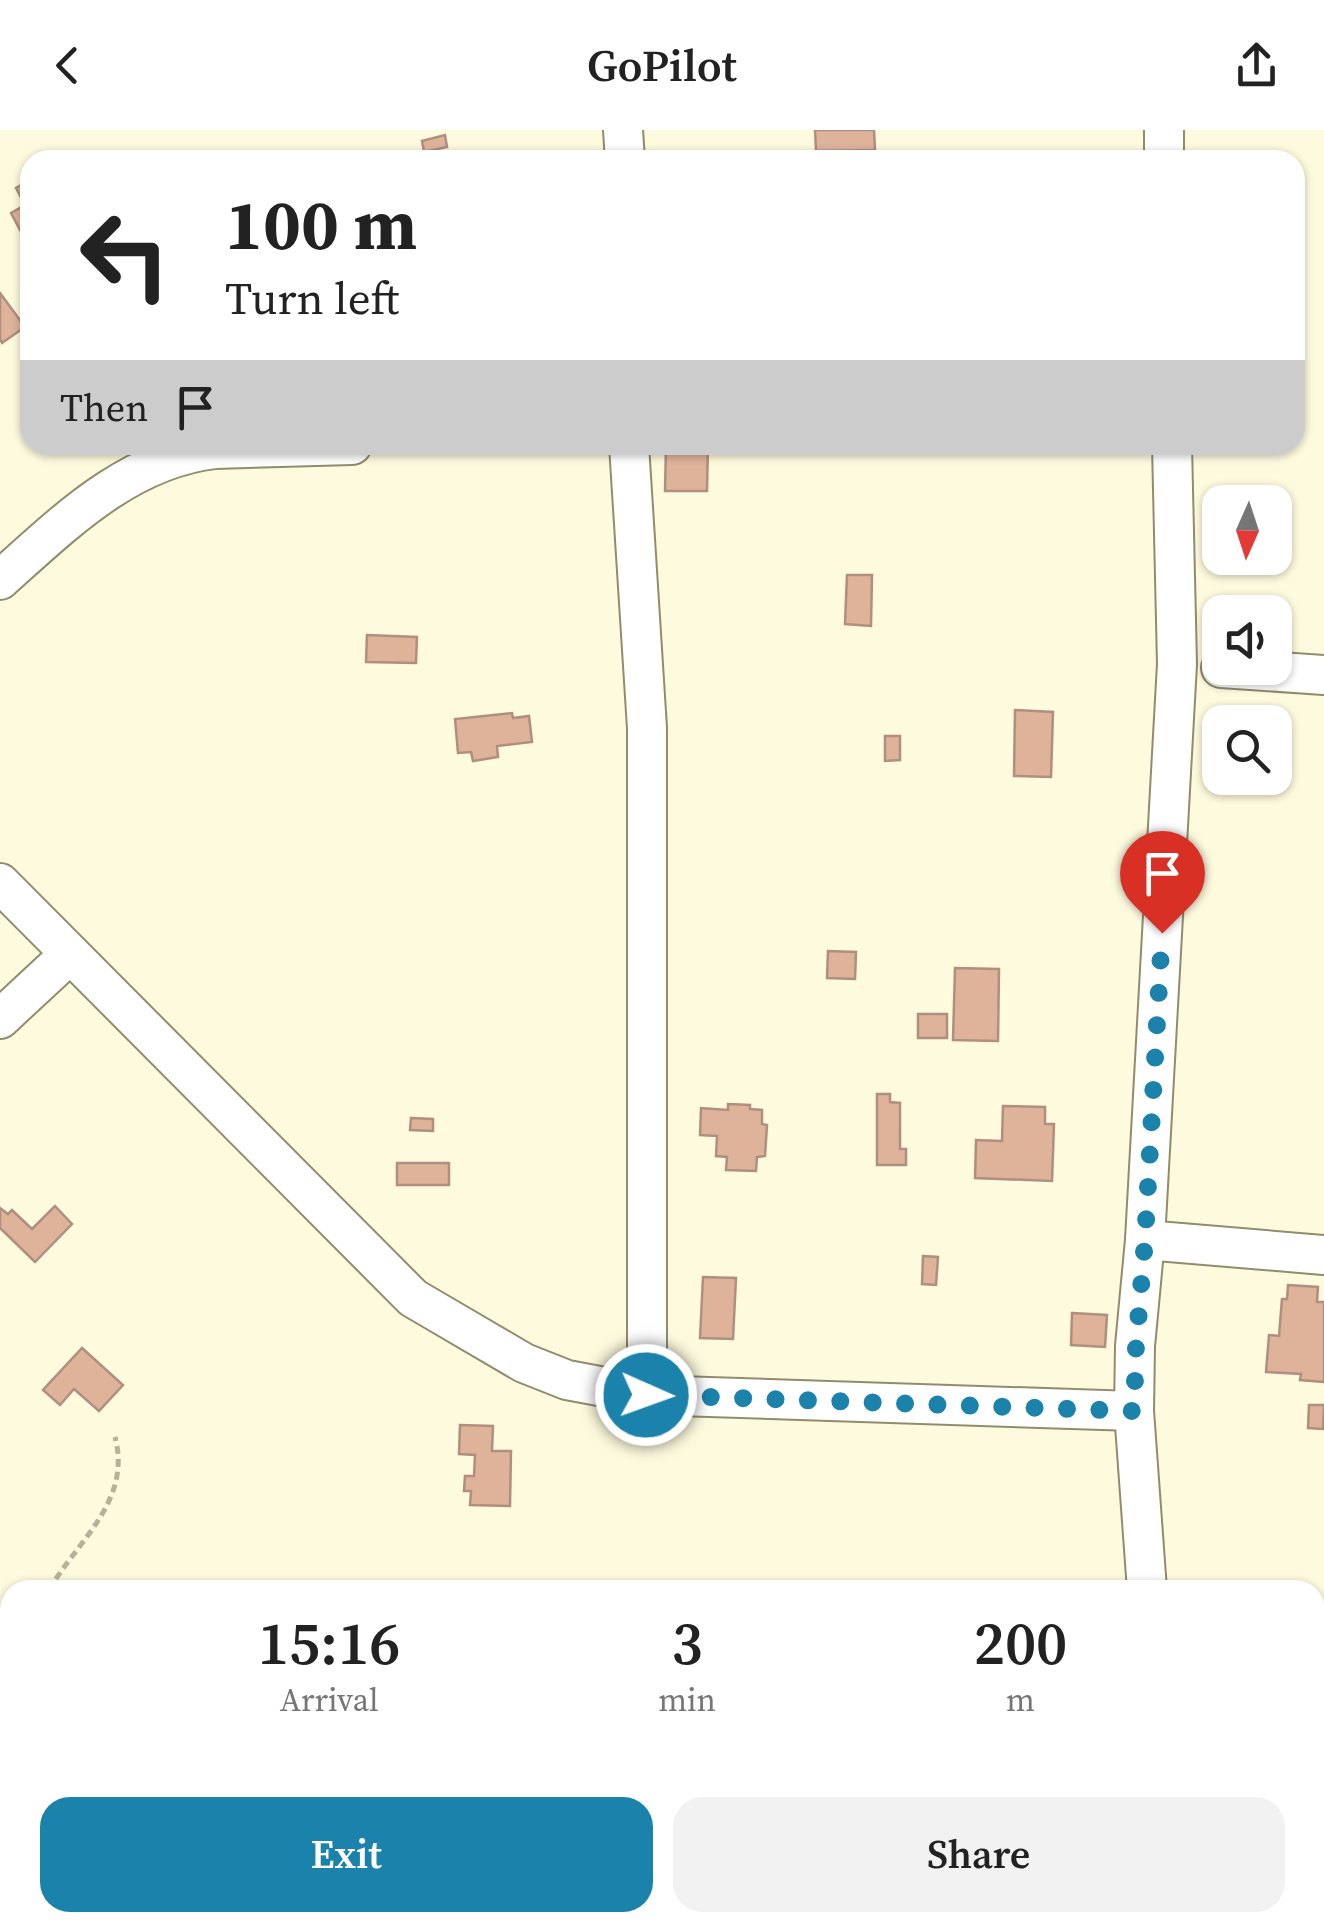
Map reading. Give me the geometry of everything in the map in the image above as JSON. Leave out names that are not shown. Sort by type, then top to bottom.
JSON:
[{"type":"street","points":[[0,580],[112,486],[147,466],[181,455]]},
{"type":"street","points":[[631,455],[647,728],[646,1395]]},
{"type":"street","points":[[1146,1580],[1134,1411],[1178,664],[1172,455]]},
{"type":"street","points":[[1178,664],[1202,666]]},
{"type":"street","points":[[1292,673],[1324,675]]},
{"type":"street","points":[[0,883],[413,1298],[524,1364],[566,1380],[646,1395],[1134,1411]]},
{"type":"street","points":[[0,1019],[70,954]]},
{"type":"street","points":[[1145,1240],[1324,1255]]},
{"type":"path","points":[[56,1580],[110,1502],[118,1476],[115,1437]]},
{"type":"building","points":[[815,130],[874,130],[875,150],[816,150]]},
{"type":"building","points":[[445,135],[447,147],[424,150],[422,141]]},
{"type":"building","points":[[20,208],[20,230],[11,213]]},
{"type":"building","points":[[0,293],[20,320],[20,330],[2,343]]},
{"type":"building","points":[[666,455],[708,455],[707,491],[665,491]]},
{"type":"building","points":[[847,575],[872,575],[871,626],[845,624]]},
{"type":"building","points":[[367,635],[417,637],[416,663],[366,662]]},
{"type":"building","points":[[1015,710],[1053,712],[1051,777],[1014,776]]},
{"type":"building","points":[[512,713],[513,718],[529,716],[532,742],[497,746],[498,757],[473,761],[471,752],[458,753],[455,719]]},
{"type":"building","points":[[885,736],[900,736],[900,760],[885,761]]},
{"type":"building","points":[[828,951],[856,952],[855,979],[827,978]]},
{"type":"building","points":[[955,968],[999,969],[998,1041],[953,1040]]},
{"type":"building","points":[[918,1014],[947,1014],[947,1038],[918,1038]]},
{"type":"building","points":[[877,1094],[890,1094],[890,1102],[900,1103],[900,1149],[906,1149],[906,1165],[877,1165]]},
{"type":"building","points":[[728,1104],[762,1110],[762,1124],[767,1125],[765,1156],[757,1157],[756,1171],[726,1170],[727,1157],[716,1156],[717,1136],[700,1135],[701,1108],[728,1110]]},
{"type":"building","points":[[1003,1106],[1045,1107],[1045,1124],[1054,1124],[1052,1181],[975,1178],[976,1140],[1002,1141]]},
{"type":"building","points":[[411,1118],[433,1119],[433,1131],[410,1130]]},
{"type":"building","points":[[397,1163],[449,1163],[449,1185],[397,1185]]},
{"type":"building","points":[[55,1206],[72,1224],[35,1262],[0,1228],[0,1208],[8,1214],[12,1210],[32,1229]]},
{"type":"building","points":[[923,1256],[938,1257],[936,1285],[922,1284]]},
{"type":"building","points":[[703,1277],[736,1278],[733,1339],[700,1338]]},
{"type":"building","points":[[1288,1285],[1318,1287],[1317,1302],[1324,1302],[1324,1382],[1300,1380],[1301,1374],[1266,1372],[1269,1335],[1279,1336],[1282,1299],[1287,1299]]},
{"type":"building","points":[[1072,1313],[1107,1315],[1105,1347],[1071,1345]]},
{"type":"building","points":[[82,1348],[123,1385],[99,1411],[74,1389],[60,1405],[43,1390]]},
{"type":"building","points":[[1309,1405],[1324,1405],[1323,1429],[1308,1428]]},
{"type":"building","points":[[460,1425],[493,1426],[492,1451],[511,1451],[510,1506],[470,1505],[471,1491],[464,1491],[465,1476],[474,1476],[475,1455],[459,1454]]},
{"type":"route","points":[[646,1395],[1134,1411],[1162,933]]}]
